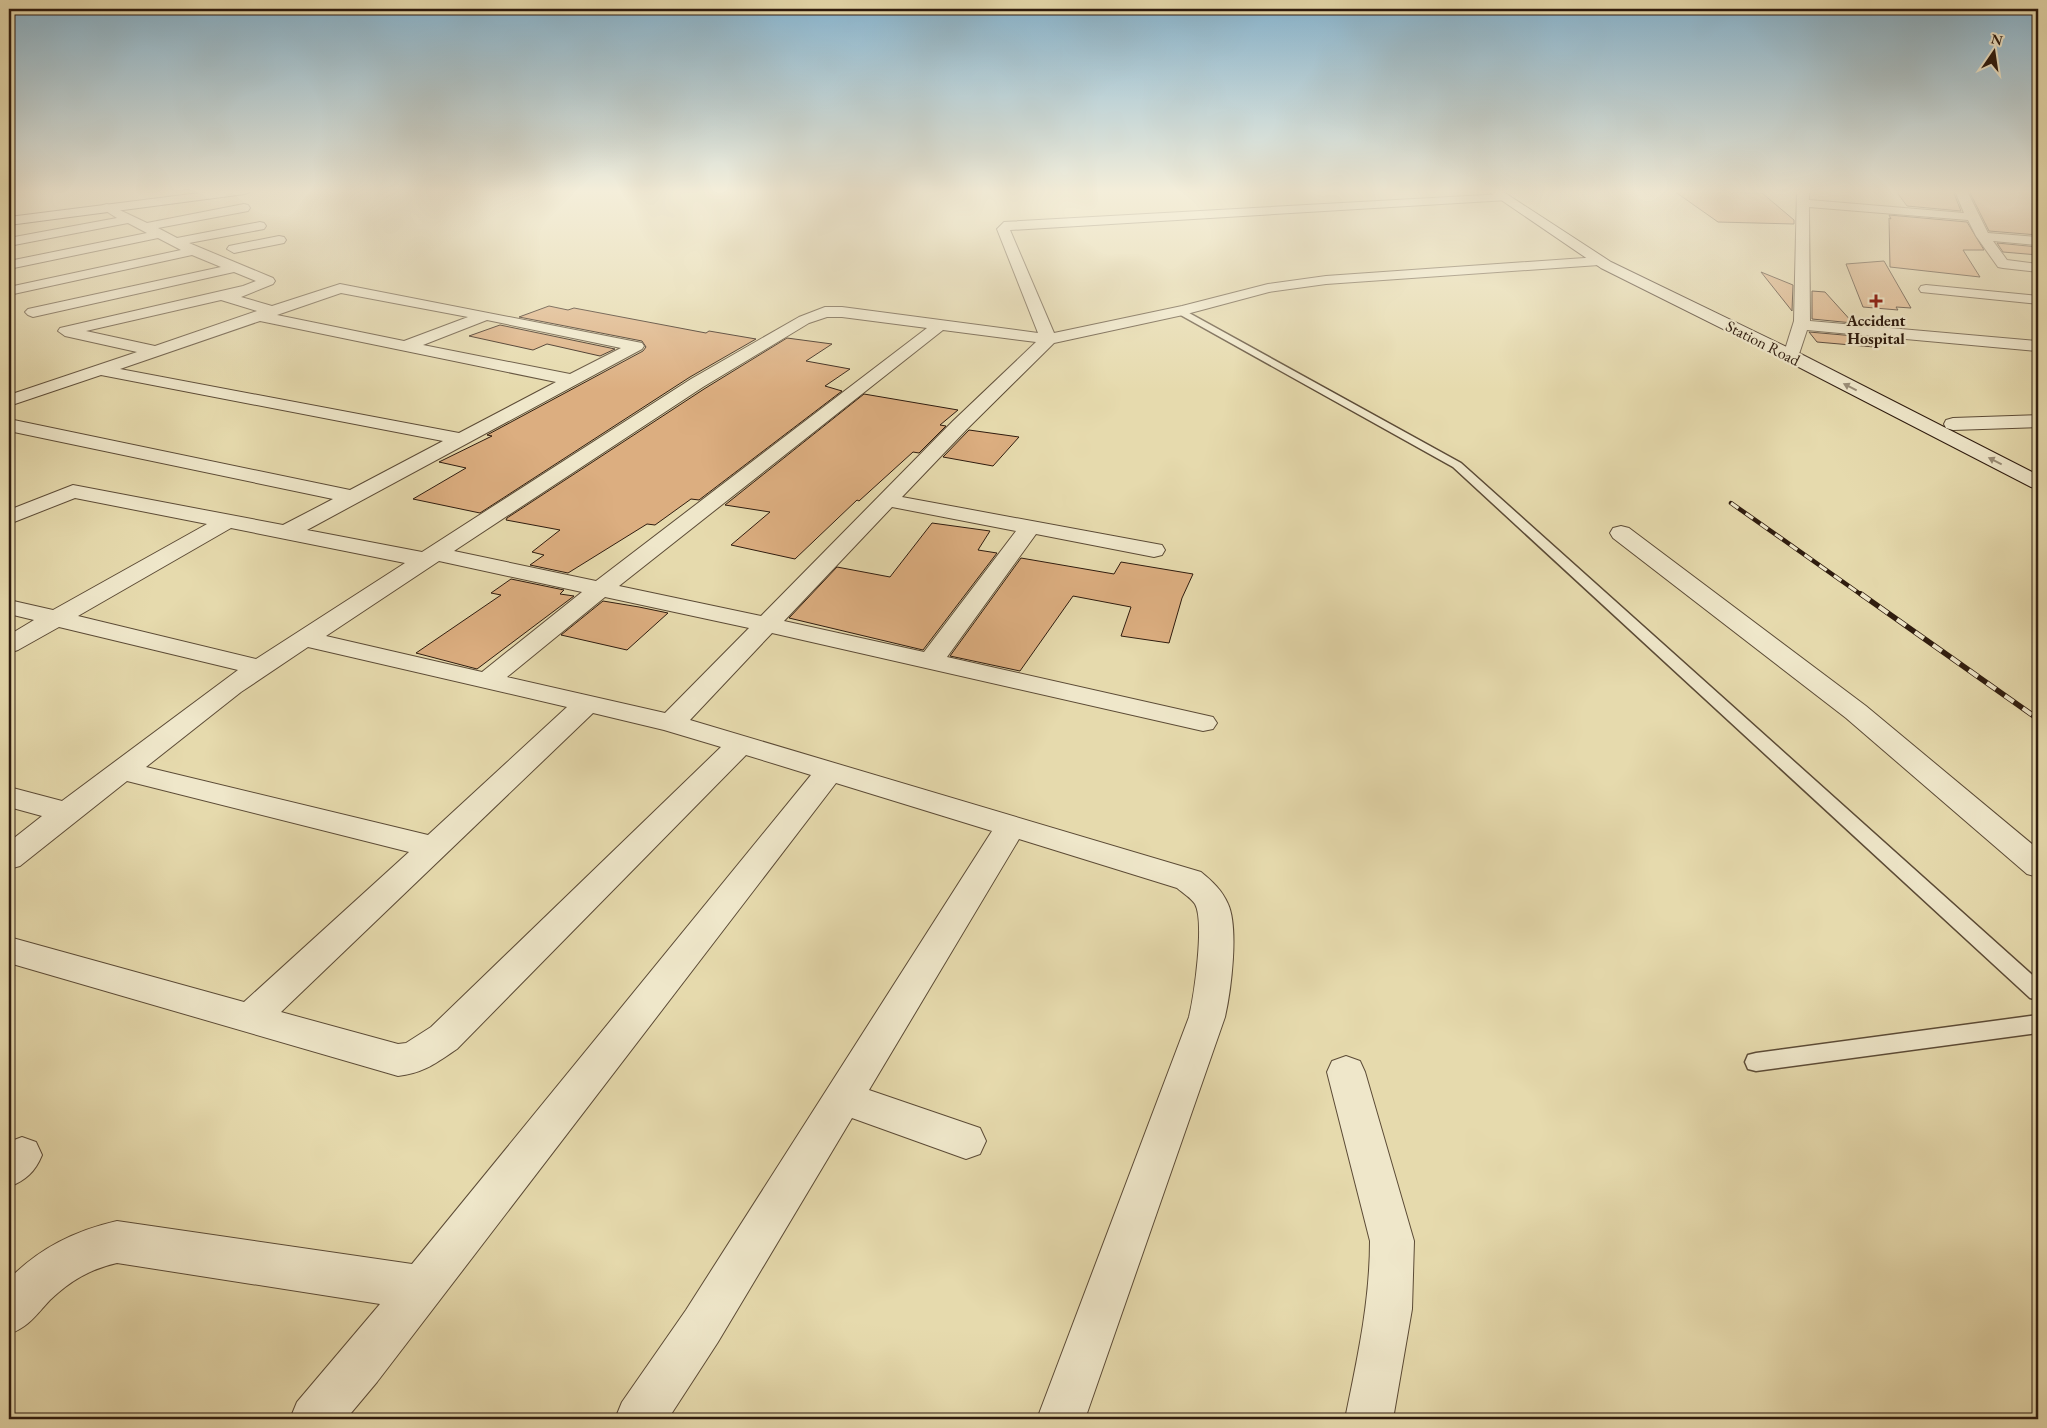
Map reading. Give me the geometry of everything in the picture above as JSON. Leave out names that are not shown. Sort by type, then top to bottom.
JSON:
[{"type":"street","points":[[9,265],[45,258]]},
{"type":"street","points":[[9,291],[176,258]]},
{"type":"street","points":[[210,258],[268,281],[227,298],[265,313],[405,346],[572,380]]},
{"type":"street","points":[[1015,258],[1049,340]]},
{"type":"street","name":"Station Road","points":[[1594,258],[1953,424],[2038,466]]},
{"type":"street","name":"Station Road","points":[[1618,258],[2038,483]]},
{"type":"street","points":[[1793,351],[1801,325],[1802,258]]},
{"type":"street","points":[[1998,258],[2003,264],[2038,268]]},
{"type":"street","points":[[9,858],[232,686],[697,383],[817,314],[834,311],[1049,340],[1180,311],[1268,288],[1326,280],[1599,261]]},
{"type":"street","points":[[33,312],[235,268]]},
{"type":"street","points":[[9,401],[340,288],[636,346],[285,533]]},
{"type":"street","points":[[66,332],[248,289]]},
{"type":"street","points":[[1926,289],[2038,300]]},
{"type":"street","points":[[9,297],[66,332],[155,351]]},
{"type":"street","points":[[405,346],[484,316]]},
{"type":"street","points":[[487,681],[600,588],[940,325]]},
{"type":"street","points":[[1801,325],[2038,346]]},
{"type":"street","points":[[671,723],[960,425],[1049,340]]},
{"type":"street","points":[[100,370],[462,439]]},
{"type":"street","points":[[1953,424],[2038,421]]},
{"type":"street","points":[[9,425],[354,497]]},
{"type":"street","points":[[9,518],[73,491],[285,533],[600,588],[1203,723]]},
{"type":"street","points":[[887,500],[1154,550]]},
{"type":"street","points":[[9,645],[228,522]]},
{"type":"street","points":[[931,661],[1030,527]]},
{"type":"street","points":[[1621,532],[1856,712],[2038,866]]},
{"type":"street","points":[[9,607],[260,668]]},
{"type":"street","points":[[305,639],[671,723],[1189,880],[1203,891],[1213,905],[1216,922],[1210,1005],[1207,1017],[1061,1419]]},
{"type":"street","points":[[250,1018],[587,704]]},
{"type":"street","points":[[9,950],[398,1060],[414,1058],[444,1038],[740,744]]},
{"type":"street","points":[[123,770],[433,847]]},
{"type":"street","points":[[314,1419],[421,1288],[830,770]]},
{"type":"street","points":[[9,797],[67,813]]},
{"type":"street","points":[[639,1419],[697,1332],[1011,826]]},
{"type":"street","points":[[1346,1072],[1392,1241],[1394,1270],[1391,1298],[1369,1419]]},
{"type":"street","points":[[843,1098],[966,1141]]},
{"type":"street","points":[[9,1311],[44,1275],[68,1259],[93,1247],[117,1242],[421,1288]]},
{"type":"lane","points":[[1180,311],[1457,465],[2038,992]]},
{"type":"lane","points":[[1756,1062],[2038,1024]]},
{"type":"building","points":[[1890,258],[1968,258],[1980,277],[1890,267]]},
{"type":"building","points":[[1884,261],[1911,308],[1896,307],[1898,310],[1863,307],[1846,264]]},
{"type":"building","points":[[1761,272],[1793,285],[1792,311]]},
{"type":"building","points":[[1812,291],[1825,292],[1853,323],[1812,319]]},
{"type":"building","points":[[549,306],[568,310],[574,308],[706,333],[709,331],[756,339],[690,377],[480,513],[413,499],[466,468],[439,462],[492,436],[487,435],[643,351],[646,347],[642,341],[519,317]]},
{"type":"building","points":[[500,325],[615,349],[600,356],[547,344],[533,350],[469,336]]},
{"type":"building","points":[[1809,332],[1866,337],[1874,347],[1817,342]]},
{"type":"building","points":[[787,338],[832,344],[806,361],[850,369],[825,386],[842,391],[699,500],[691,499],[655,525],[647,524],[568,573],[530,565],[544,555],[532,552],[560,530],[506,520],[507,518],[704,389]]},
{"type":"building","points":[[864,394],[958,410],[940,425],[946,426],[919,453],[913,452],[859,501],[857,500],[795,559],[731,545],[770,512],[725,505]]},
{"type":"building","points":[[969,430],[1019,437],[993,466],[943,457]]},
{"type":"building","points":[[932,523],[990,531],[978,550],[997,553],[923,650],[789,618],[837,567],[890,577]]},
{"type":"building","points":[[1021,558],[1114,574],[1121,562],[1193,574],[1182,598],[1169,643],[1121,636],[1131,607],[1073,596],[1020,671],[950,656]]},
{"type":"building","points":[[511,579],[564,590],[560,594],[574,596],[477,669],[416,653],[501,595],[491,593]]},
{"type":"building","points":[[603,601],[668,613],[627,650],[561,635]]},
{"type":"railway","points":[[1731,503],[1863,596]]},
{"type":"railway","points":[[1861,594],[2038,719]]},
{"type":"place","name":"Accident Hospital","points":[[1876,301]]}]
